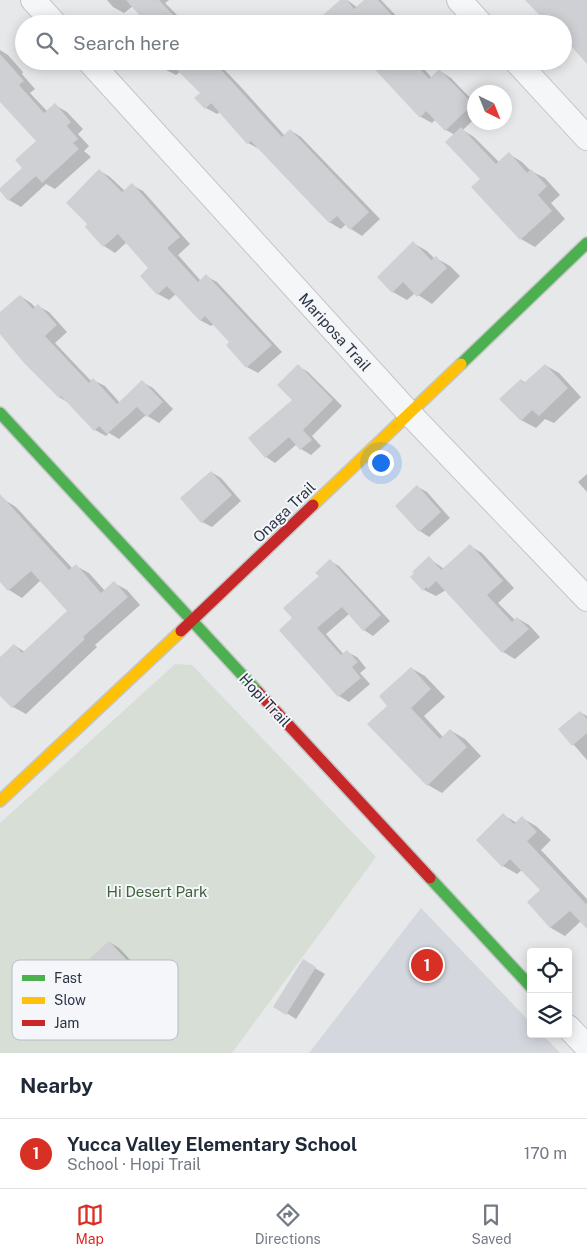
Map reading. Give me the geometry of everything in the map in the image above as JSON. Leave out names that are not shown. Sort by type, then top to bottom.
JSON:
[{"type":"street","points":[[33,0],[47,15]]},
{"type":"street","points":[[459,0],[473,15]]},
{"type":"street","name":"Mariposa Trail","points":[[97,70],[409,413],[587,599]]},
{"type":"street","points":[[524,70],[587,138]]},
{"type":"street","name":"Onaga Trail","points":[[0,802],[192,622],[587,243]]},
{"type":"street","name":"Hopi Trail","points":[[0,412],[527,983]]},
{"type":"street","points":[[572,1031],[587,1047]]},
{"type":"shaded area","points":[[421,908],[527,1019],[527,1038],[546,1038],[560,1053],[309,1053]]},
{"type":"green space","name":"Hi Desert Park","points":[[175,664],[192,665],[376,857],[232,1053],[0,1053],[0,823]]},
{"type":"building","points":[[126,0],[159,0],[173,15],[139,15]]},
{"type":"building","points":[[340,0],[347,0],[354,9],[364,0],[378,0],[392,15],[323,15]]},
{"type":"building","points":[[525,0],[587,0],[587,64],[572,47],[572,15],[539,15]]},
{"type":"building","points":[[0,54],[24,81],[19,85],[44,113],[55,103],[71,122],[67,126],[78,139],[73,143],[79,149],[42,183],[36,176],[8,201],[0,191],[0,188],[22,168],[15,160],[36,141],[0,102]]},
{"type":"building","points":[[177,70],[221,70],[282,137],[290,129],[369,212],[350,230],[337,216],[329,223],[251,141],[247,144],[211,103],[205,109],[194,98],[200,93]]},
{"type":"building","points":[[375,70],[421,70],[429,79],[440,70],[467,98],[467,110],[445,131],[426,111],[420,118]]},
{"type":"building","points":[[461,127],[496,164],[509,152],[527,173],[531,169],[547,186],[538,195],[552,211],[520,240],[471,187],[480,179],[445,142]]},
{"type":"building","points":[[99,169],[122,192],[132,183],[180,237],[167,248],[198,282],[206,274],[272,345],[246,368],[226,345],[229,342],[205,316],[200,321],[167,286],[157,295],[140,276],[148,268],[118,234],[103,247],[85,227],[87,224],[66,203]]},
{"type":"building","points":[[413,241],[431,260],[436,256],[447,268],[417,297],[403,282],[392,293],[377,277]]},
{"type":"building","points":[[20,295],[33,309],[38,304],[57,325],[45,336],[89,383],[93,378],[117,404],[142,380],[163,402],[147,417],[137,407],[107,434],[99,426],[94,431],[61,396],[59,398],[24,363],[0,334],[0,312]]},
{"type":"building","points":[[298,364],[333,400],[303,430],[312,440],[300,450],[289,437],[265,458],[248,438],[292,400],[277,385]]},
{"type":"building","points":[[545,364],[568,388],[539,416],[532,410],[521,421],[499,399],[521,379],[524,383]]},
{"type":"building","points":[[211,471],[232,495],[201,523],[180,498]]},
{"type":"building","points":[[417,485],[441,512],[419,532],[395,506]]},
{"type":"building","points":[[0,494],[69,570],[76,564],[101,593],[114,581],[128,597],[83,637],[85,639],[12,708],[0,696],[0,657],[14,644],[22,653],[67,611],[31,571],[8,591],[0,582]]},
{"type":"building","points":[[470,544],[503,581],[487,595],[512,622],[517,617],[529,629],[502,653],[436,581],[423,591],[410,577],[414,573],[412,572],[429,556],[441,570]]},
{"type":"building","points":[[330,559],[381,615],[363,631],[342,607],[317,628],[341,655],[347,650],[358,662],[352,667],[361,678],[338,697],[279,630],[292,618],[283,608],[319,576],[315,573]]},
{"type":"building","points":[[411,667],[431,689],[411,708],[440,739],[450,729],[467,747],[427,786],[367,724],[387,706],[379,696]]},
{"type":"building","points":[[580,711],[587,719],[587,733],[572,746],[558,729]]},
{"type":"building","points":[[503,813],[514,824],[522,816],[537,832],[527,841],[587,905],[587,929],[570,911],[550,928],[527,902],[540,890],[510,859],[502,867],[476,840]]},
{"type":"building","points":[[109,941],[127,960],[88,960]]},
{"type":"building","points":[[303,959],[316,967],[286,1015],[273,1007]]},
{"type":"traffic: fast","points":[[461,364],[587,243]]},
{"type":"traffic: fast","points":[[0,413],[258,692]]},
{"type":"traffic: fast","points":[[430,878],[527,983]]},
{"type":"traffic: slow","points":[[313,505],[461,364]]},
{"type":"traffic: slow","points":[[0,801],[181,631]]},
{"type":"traffic: jam","points":[[181,631],[313,505]]},
{"type":"traffic: jam","points":[[258,692],[430,878]]},
{"type":"place","name":"Yucca Valley Elementary School","points":[[427,965]]}]
